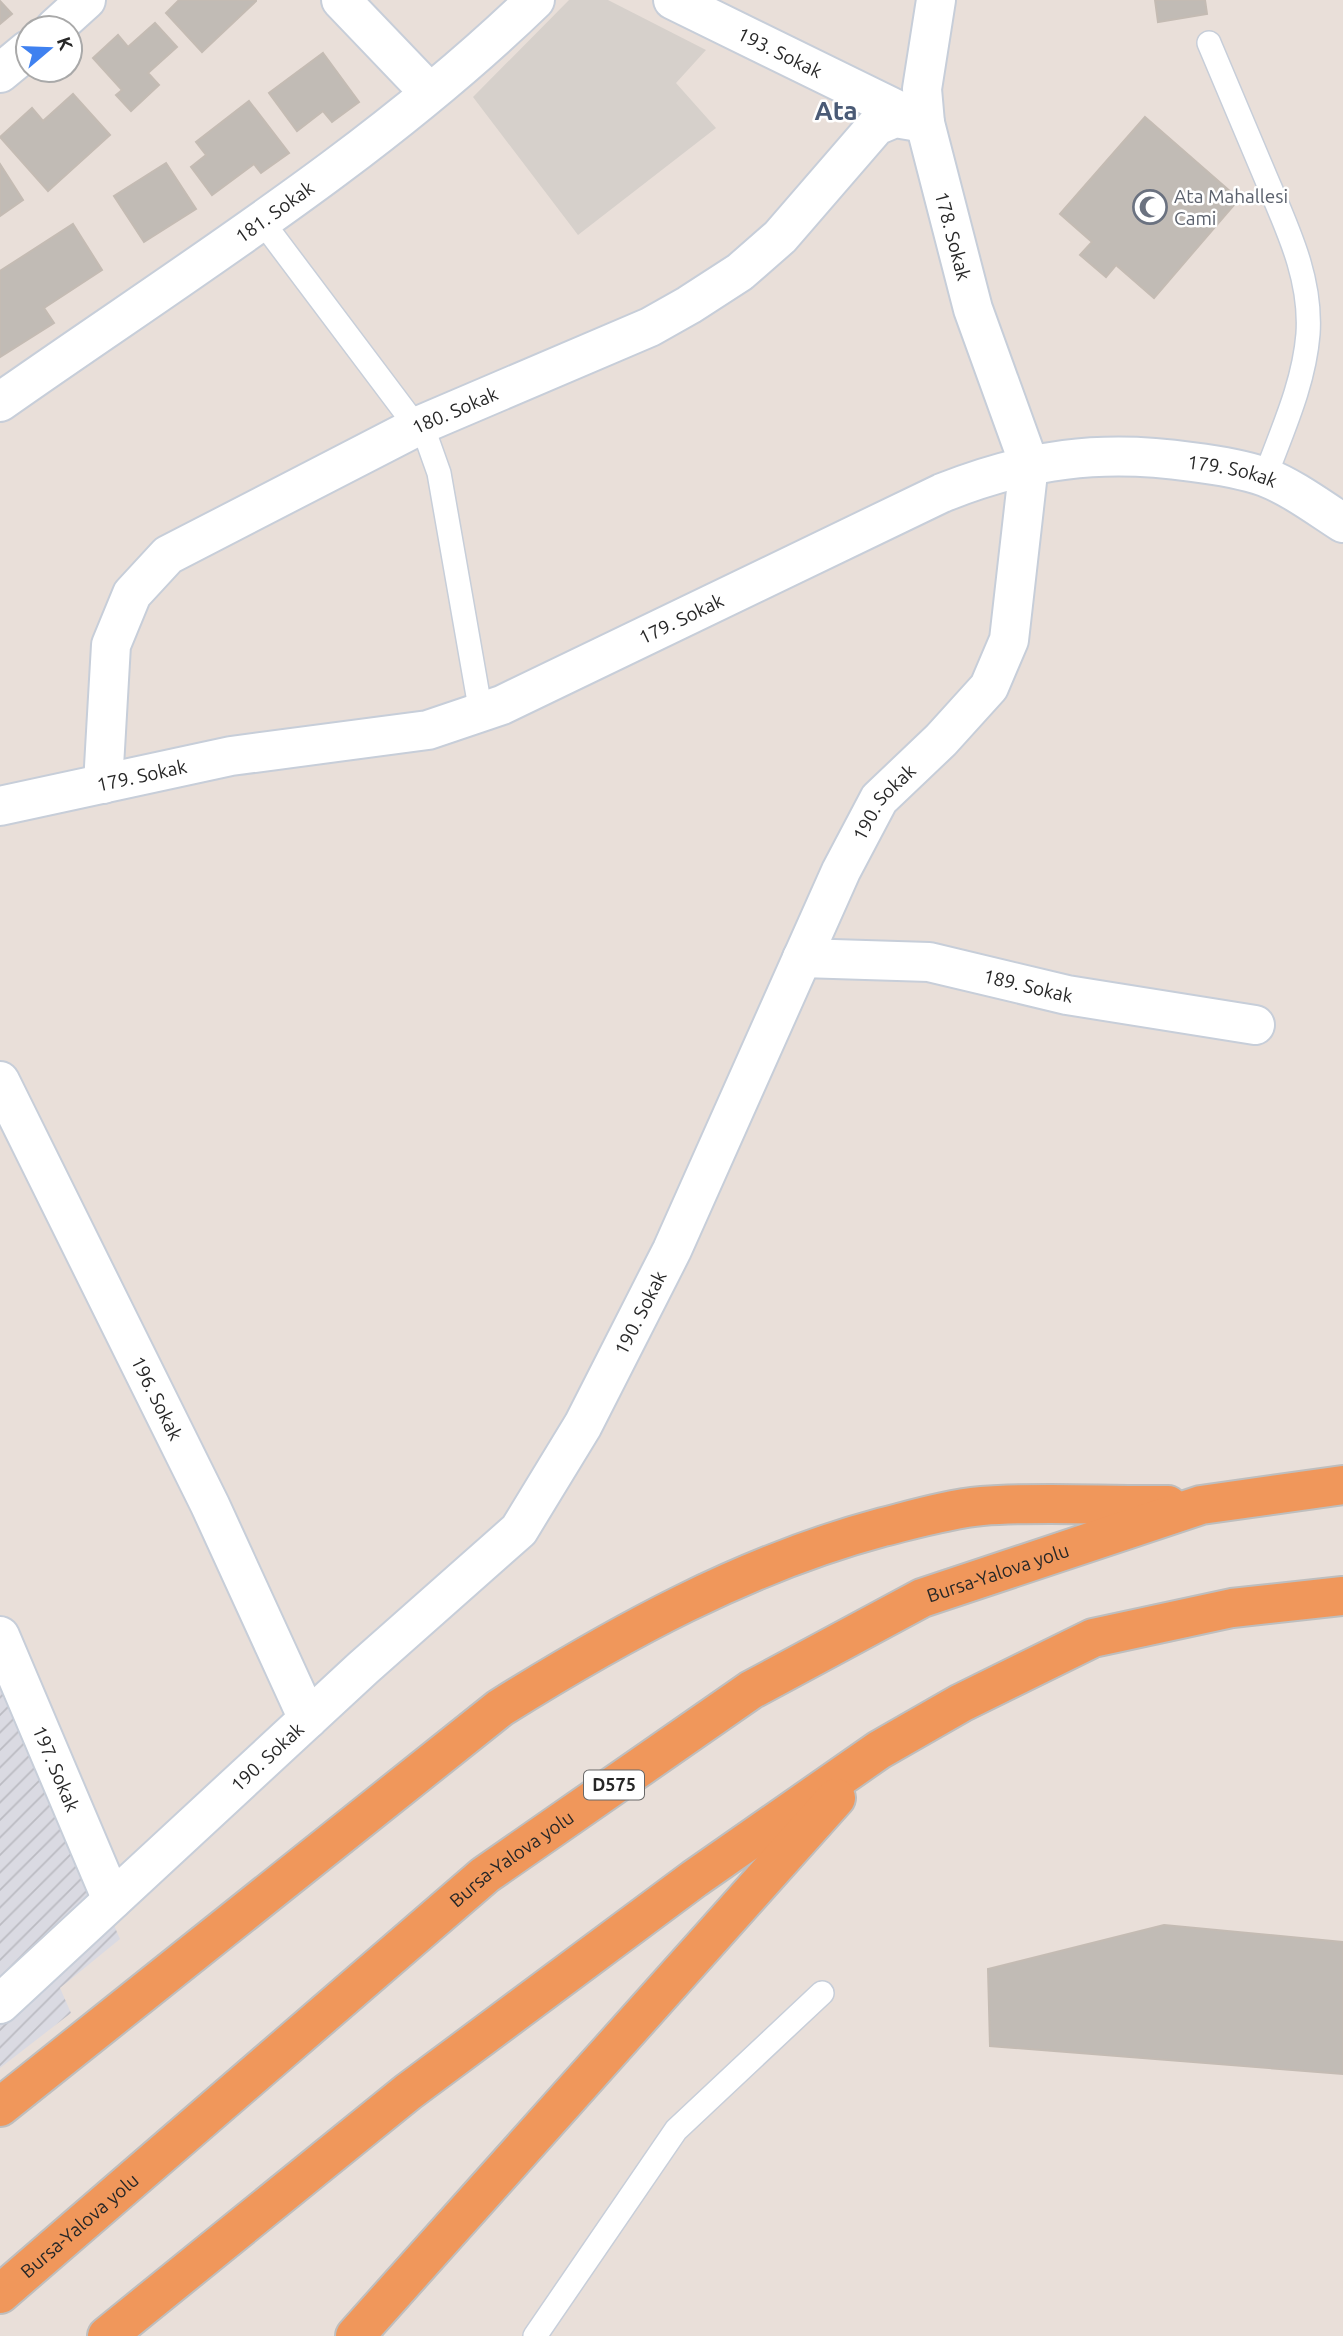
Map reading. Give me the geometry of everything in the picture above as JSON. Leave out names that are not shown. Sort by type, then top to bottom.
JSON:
[{"type":"highway","name":"Bursa-Yalova yolu","points":[[0,2294],[485,1875],[751,1690],[922,1598],[1201,1505],[1343,1485]]},
{"type":"highway","points":[[0,2107],[500,1708],[576,1660],[654,1618],[778,1561],[841,1538],[911,1520],[981,1506],[1201,1505]]},
{"type":"highway","points":[[107,2336],[408,2092],[694,1879],[879,1750],[961,1703],[1093,1638],[1232,1608],[1343,1596]]},
{"type":"highway","points":[[355,2336],[879,1750]]},
{"type":"street","points":[[341,0],[429,92]]},
{"type":"street","name":"181. Sokak","points":[[0,402],[364,146],[535,0]]},
{"type":"street","name":"193. Sokak","points":[[673,0],[925,124]]},
{"type":"street","name":"178. Sokak","points":[[936,0],[922,89],[925,124],[973,309],[1029,464]]},
{"type":"street","points":[[0,73],[14,62]]},
{"type":"street","points":[[845,84],[858,97],[862,106],[859,144]]},
{"type":"street","name":"180. Sokak","points":[[103,784],[111,645],[132,594],[152,571],[182,545],[418,426],[650,327],[719,287],[780,237],[859,144],[884,120],[895,118],[925,124]]},
{"type":"street","name":"179. Sokak","points":[[0,806],[231,756],[428,730],[481,713],[942,493],[993,473],[1029,464],[1082,457],[1140,455],[1216,465],[1265,477],[1343,523]]},
{"type":"street","name":"190. Sokak","points":[[0,2004],[308,1718],[519,1530],[583,1425],[666,1262],[841,871],[879,799],[941,740],[989,687],[1009,640],[1029,464]]},
{"type":"street","name":"189. Sokak","points":[[802,958],[929,962],[1067,995],[1255,1025]]},
{"type":"street","name":"196. Sokak","points":[[0,1081],[210,1505],[308,1718]]},
{"type":"street","name":"197. Sokak","points":[[0,1636],[112,1900]]},
{"type":"lane","points":[[1209,43],[1292,241],[1305,283],[1308,308],[1305,354],[1300,379],[1265,477]]},
{"type":"lane","points":[[261,220],[418,426],[439,472],[481,713]]},
{"type":"lane","points":[[535,2336],[676,2130],[822,1993]]},
{"type":"shaded area","points":[[569,0],[608,0],[706,50],[676,83],[716,128],[578,235],[473,97]]},
{"type":"shaded area","points":[[0,1664],[120,1939],[60,1988],[71,2013],[0,2068]]},
{"type":"building","points":[[179,0],[256,1],[202,52],[166,13]]},
{"type":"building","points":[[1155,0],[1205,0],[1207,14],[1158,22]]},
{"type":"building","points":[[0,1],[12,14],[0,24]]},
{"type":"building","points":[[155,23],[177,47],[148,73],[159,85],[131,111],[116,95],[122,90],[93,58],[118,35],[128,47]]},
{"type":"building","points":[[323,53],[359,102],[332,122],[323,111],[297,131],[269,93]]},
{"type":"building","points":[[73,94],[110,135],[48,191],[0,137],[32,108],[43,121]]},
{"type":"building","points":[[249,101],[289,153],[261,173],[254,164],[212,195],[191,167],[206,155],[196,142]]},
{"type":"building","name":"Ata Mahallesi Cami","points":[[1145,117],[1239,199],[1154,298],[1116,265],[1106,277],[1080,255],[1092,242],[1060,214]]},
{"type":"building","points":[[166,163],[196,209],[144,242],[114,196]]},
{"type":"building","points":[[0,164],[23,200],[0,216]]},
{"type":"building","points":[[73,224],[102,270],[44,308],[54,323],[0,357],[0,271]]},
{"type":"building","points":[[1164,1925],[1343,1942],[1343,2074],[990,2046],[988,1969]]},
{"type":"place","name":"Ata Mahallesi Cami","points":[[1150,207]]},
{"type":"district","name":"Ata","points":[[836,111]]}]
